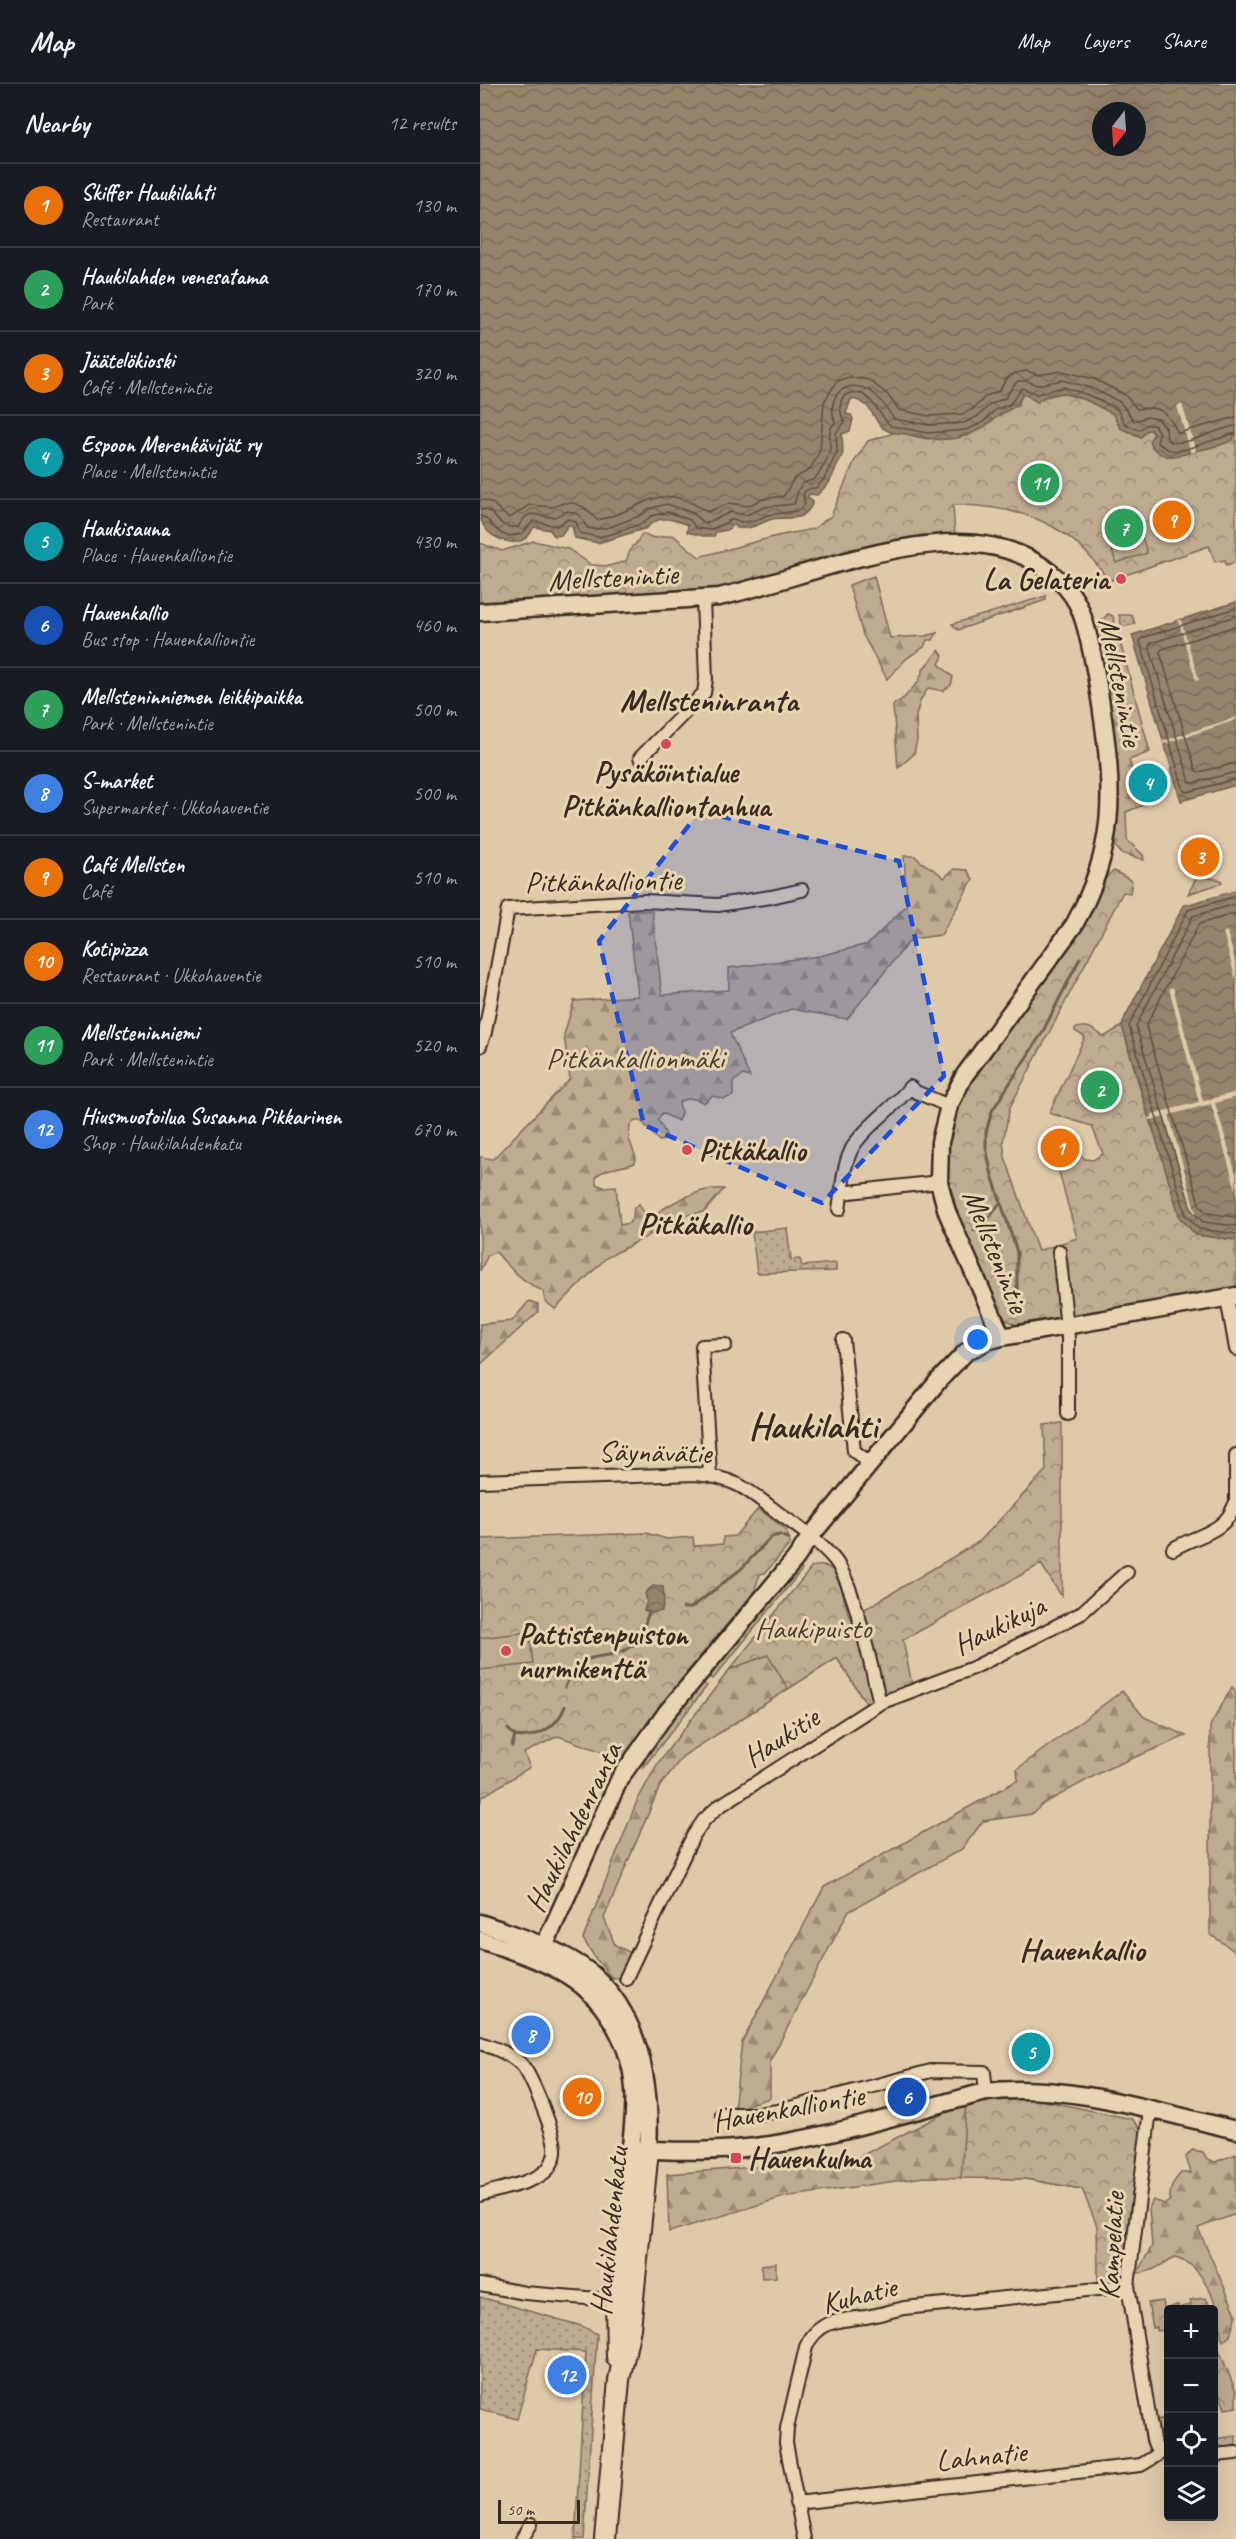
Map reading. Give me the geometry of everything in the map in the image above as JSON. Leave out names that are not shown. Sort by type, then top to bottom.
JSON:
[{"type":"main road","name":"Haukilahdenkatu","points":[[605,2537],[639,2150]]},
{"type":"street","name":"Mellstenintie","points":[[480,612],[703,599],[756,590],[849,562],[911,547],[960,543],[996,547],[1029,557],[1055,576],[1078,605],[1099,690],[1111,779],[1108,830],[1101,858],[1083,908],[1074,925],[964,1076],[949,1106],[940,1142],[939,1182],[946,1212],[1002,1337]]},
{"type":"street","points":[[640,758],[704,693],[706,679],[703,599]]},
{"type":"street","name":"Pitkänkalliontie","points":[[480,1046],[485,1032],[508,909],[644,901],[718,906],[802,890]]},
{"type":"street","points":[[838,1209],[842,1175],[854,1145],[901,1100],[910,1087],[916,1092],[949,1106]]},
{"type":"street","points":[[841,1193],[939,1182]]},
{"type":"street","points":[[1059,1251],[1068,1338],[1068,1414]]},
{"type":"street","points":[[1231,1297],[1236,1349]]},
{"type":"street","name":"Haukilahdenranta","points":[[541,1954],[621,1778],[667,1712],[796,1558],[810,1537],[939,1380],[967,1352],[990,1340],[1002,1337],[1231,1297]]},
{"type":"street","points":[[843,1340],[854,1451],[870,1463]]},
{"type":"street","points":[[710,1475],[702,1346],[724,1345]]},
{"type":"street","points":[[1173,1549],[1223,1525],[1230,1516],[1235,1504],[1236,1455]]},
{"type":"street","name":"Säynävätie","points":[[480,1481],[710,1475],[726,1479],[753,1492],[810,1537]]},
{"type":"street","points":[[810,1537],[835,1560],[841,1569],[857,1616],[880,1702]]},
{"type":"street","name":"Haukikuja","points":[[880,1702],[973,1668],[1080,1614],[1127,1572]]},
{"type":"street","name":"Haukitie","points":[[626,1978],[693,1836],[704,1820],[718,1807],[880,1702]]},
{"type":"street","name":"Haukilahdenkatu","points":[[480,1923],[541,1954]]},
{"type":"street","name":"Haukilahdenkatu","points":[[480,1940],[572,1959],[590,1974],[620,2006],[632,2028],[645,2080],[650,2120],[639,2150]]},
{"type":"street","points":[[480,2043],[505,2053],[522,2065],[532,2079],[555,2142],[555,2153],[549,2168],[539,2177],[480,2195]]},
{"type":"street","points":[[722,2114],[759,2114],[778,2111],[931,2071],[984,2072],[986,2092]]},
{"type":"street","name":"Hauenkalliontie","points":[[639,2150],[702,2151],[756,2147],[842,2129],[986,2092],[1025,2089],[1051,2091],[1150,2110],[1236,2130]]},
{"type":"street","name":"Kampelatie","points":[[1150,2110],[1128,2286],[1153,2440],[1164,2456]]},
{"type":"street","points":[[480,2285],[525,2293],[624,2301]]},
{"type":"street","name":"Kuhatie","points":[[804,2539],[786,2443],[787,2428],[806,2347],[810,2337],[825,2324],[842,2319],[868,2317],[904,2308],[948,2302],[1128,2286]]},
{"type":"street","points":[[1218,2454],[1236,2452]]},
{"type":"street","name":"Lahnatie","points":[[796,2503],[1141,2465],[1164,2456]]},
{"type":"street","points":[[522,2539],[531,2524]]},
{"type":"highlighted area","points":[[700,811],[899,861],[944,1076],[822,1203],[644,1125],[599,941]]},
{"type":"green space","points":[[1023,393],[1044,397],[1062,393],[1086,400],[1114,414],[1120,428],[1151,430],[1154,434],[1152,447],[1167,456],[1236,434],[1236,562],[1226,565],[1225,560],[1215,562],[1209,546],[1108,581],[1094,561],[1078,545],[1061,531],[1042,521],[1000,509],[953,505],[955,536],[912,538],[782,575],[707,592],[480,602],[480,543],[502,551],[534,541],[568,549],[592,565],[609,566],[626,561],[632,546],[642,534],[654,538],[673,535],[699,557],[813,529],[831,516],[854,462],[868,441],[897,432],[927,439],[968,436],[998,415],[1018,405]]},
{"type":"green space","points":[[1141,534],[1147,553],[1116,563],[1110,544]]},
{"type":"green space","points":[[874,576],[890,638],[937,633],[933,640],[927,640],[924,647],[907,658],[887,679],[863,635],[849,585]]},
{"type":"green space","points":[[1046,596],[1046,600],[958,630],[952,624]]},
{"type":"green space","points":[[1108,614],[1113,616],[1119,638],[1111,636],[1097,640],[1094,628]]},
{"type":"green space","points":[[1119,615],[1132,615],[1135,624],[1122,627]]},
{"type":"green space","points":[[1110,636],[1119,638],[1150,752],[1129,760],[1143,805],[1126,812],[1127,840],[1143,855],[1144,860],[1121,853],[1114,844],[1118,803],[1116,749],[1097,640]]},
{"type":"green space","points":[[939,650],[943,656],[939,664],[953,677],[951,685],[943,691],[928,688],[921,699],[916,715],[917,740],[914,754],[898,768],[893,705],[904,698],[918,682],[924,668]]},
{"type":"green space","name":"Pitkänkallionmäki","points":[[904,856],[915,856],[944,878],[954,869],[967,870],[973,879],[941,935],[911,939],[847,1019],[791,1009],[730,1033],[750,1077],[743,1075],[733,1082],[733,1096],[724,1099],[712,1096],[704,1103],[692,1099],[679,1102],[681,1113],[678,1121],[662,1113],[658,1120],[666,1134],[664,1140],[659,1141],[641,1121],[635,1121],[630,1125],[629,1139],[636,1158],[635,1163],[610,1169],[596,1176],[596,1184],[603,1187],[616,1186],[620,1225],[629,1223],[634,1208],[639,1204],[648,1220],[664,1208],[684,1198],[705,1190],[724,1189],[704,1212],[687,1215],[606,1258],[555,1309],[545,1301],[543,1291],[529,1284],[496,1252],[488,1255],[480,1271],[480,1157],[493,1159],[570,1079],[564,1035],[574,1001],[638,996],[628,911],[652,911],[662,995],[729,990],[729,968],[819,956],[868,944],[907,905]]},
{"type":"green space","points":[[1114,871],[1132,881],[1130,893],[1123,892],[1010,1107],[1003,1141],[1005,1157],[1038,1251],[1077,1238],[1056,1161],[1079,1153],[1085,1159],[1093,1160],[1103,1154],[1092,1126],[1049,1113],[1085,1037],[1075,1029],[1087,1027],[1104,1037],[1122,1026],[1149,1120],[1196,1235],[1236,1240],[1236,1287],[1165,1298],[1166,1304],[1016,1325],[1003,1318],[950,1203],[948,1182],[950,1142],[958,1111],[971,1081],[988,1053],[1069,948],[1097,893],[1108,875]]},
{"type":"green space","points":[[1197,876],[1221,880],[1222,883],[1188,894]]},
{"type":"green space","points":[[787,1228],[791,1260],[800,1259],[802,1266],[836,1263],[836,1271],[757,1273],[752,1232]]},
{"type":"green space","points":[[529,1301],[538,1304],[538,1312],[480,1365],[480,1324],[512,1321]]},
{"type":"green space","name":"Haukipuisto","points":[[1062,1423],[1062,1597],[1041,1564],[903,1640],[912,1685],[866,1703],[837,1658],[788,1689],[768,1655],[730,1669],[812,1567],[830,1568],[835,1573],[849,1616],[865,1609],[980,1541],[1046,1470],[1044,1425]]},
{"type":"green space","points":[[758,1509],[783,1528],[790,1544],[765,1573],[760,1574],[754,1592],[687,1672],[622,1759],[558,1736],[524,1753],[530,1767],[482,1797],[480,1803],[480,1539],[646,1533],[667,1539],[693,1537],[694,1546],[723,1544],[723,1537],[735,1536]]},
{"type":"green space","points":[[801,1568],[802,1570],[713,1679],[710,1678],[728,1646],[768,1597]]},
{"type":"green space","points":[[830,1619],[866,1703],[837,1658],[683,1756],[660,1786],[604,1918],[615,1945],[631,1953],[621,1977],[612,1978],[583,1939],[637,1801],[658,1763],[730,1669],[768,1655],[775,1667]]},
{"type":"green space","name":"Pattistenpuiston nurmikenttä","points":[[529,1632],[533,1664],[480,1670],[480,1638]]},
{"type":"green space","points":[[703,1683],[707,1686],[643,1768],[645,1757],[658,1735]]},
{"type":"green space","points":[[1232,1687],[1236,1692],[1236,1952],[1210,1934],[1210,1726]]},
{"type":"green space","points":[[1122,1691],[1144,1717],[1186,1736],[1107,1769],[1043,1804],[1032,1814],[983,1821],[962,1849],[848,1912],[770,2061],[770,2098],[734,2109],[742,2042],[824,1887],[1018,1780],[1017,1769]]},
{"type":"green space","points":[[1017,2095],[1132,2119],[1141,2129],[1121,2277],[1098,2280],[1097,2226],[1082,2189],[1025,2179],[961,2178],[966,2102]]},
{"type":"green space","points":[[966,2102],[1064,2106],[1085,2110],[1082,2189],[1025,2179],[924,2177],[784,2197],[669,2232],[667,2174],[855,2159]]},
{"type":"green space","points":[[1192,2150],[1203,2152],[1207,2159],[1215,2162],[1236,2154],[1236,2214],[1198,2228],[1236,2314],[1230,2336],[1223,2341],[1218,2305],[1215,2305],[1209,2289],[1198,2273],[1184,2260],[1175,2257],[1152,2270],[1137,2273],[1152,2246],[1149,2208],[1153,2200],[1165,2204],[1170,2200],[1171,2189],[1176,2179],[1181,2173],[1191,2173],[1186,2157]]},
{"type":"green space","points":[[776,2263],[776,2277],[762,2278],[761,2265]]},
{"type":"green space","points":[[480,2297],[582,2326],[597,2334],[584,2539],[575,2539],[586,2352],[537,2349],[517,2419],[480,2409]]},
{"type":"green space","points":[[1206,2298],[1209,2305],[1191,2305],[1190,2300]]},
{"type":"green space","points":[[1163,2301],[1164,2330],[1157,2331],[1157,2327],[1153,2328],[1148,2303]]},
{"type":"green space","points":[[1218,2347],[1236,2392],[1236,2407],[1225,2409],[1218,2390]]},
{"type":"green space","points":[[1164,2418],[1164,2446],[1160,2443],[1156,2420]]},
{"type":"green space","points":[[1236,2436],[1236,2447],[1218,2449],[1218,2438]]},
{"type":"water","points":[[480,84],[1236,84],[1236,434],[1233,440],[1183,455],[1164,455],[1158,453],[1149,441],[1154,434],[1151,430],[1147,430],[1141,437],[1120,428],[1113,414],[1086,400],[1062,393],[1044,397],[1037,402],[1023,393],[1014,407],[975,432],[955,439],[932,439],[888,431],[883,428],[865,404],[851,399],[846,414],[851,415],[853,419],[850,431],[842,434],[843,453],[829,483],[817,495],[809,494],[808,497],[813,502],[805,514],[800,517],[776,518],[746,528],[737,528],[734,524],[727,530],[716,532],[714,536],[687,532],[688,525],[661,519],[647,528],[598,543],[575,538],[572,526],[568,525],[561,535],[554,536],[550,530],[534,527],[527,537],[520,541],[506,541],[493,536],[481,520]]},
{"type":"water","points":[[1236,602],[1236,785],[1181,801],[1132,635]]},
{"type":"water","points":[[1236,890],[1236,1240],[1196,1235],[1180,1218],[1122,1026],[1184,905]]},
{"type":"water","points":[[653,1586],[663,1587],[664,1601],[662,1611],[651,1613],[644,1610],[647,1601],[645,1593]]},
{"type":"pier","points":[[1182,404],[1196,451],[1191,453],[1177,406]]},
{"type":"pier","points":[[1178,620],[1181,620],[1199,680],[1196,681]]},
{"type":"pier","points":[[1236,717],[1236,720],[1164,744],[1163,741]]},
{"type":"pier","points":[[1236,887],[1236,890],[1186,904],[1185,901]]},
{"type":"pier","points":[[1227,931],[1236,965],[1236,981],[1223,932]]},
{"type":"pier","points":[[1173,987],[1203,1101],[1236,1092],[1236,1097],[1215,1103],[1236,1174],[1236,1190],[1211,1104],[1169,1115],[1196,1213],[1192,1214],[1165,1117],[1149,1120],[1148,1118],[1152,1117],[1152,1114],[1199,1102],[1169,988]]},
{"type":"waterway","points":[[1017,1306],[1017,1252],[991,1172],[986,1147],[986,1132],[992,1111],[1042,1033],[1080,958]]},
{"type":"waterway","points":[[974,1230],[988,1219],[1001,1202]]},
{"type":"waterway","points":[[683,1608],[691,1608],[741,1569],[771,1537],[780,1535],[789,1539]]},
{"type":"waterway","points":[[565,1687],[580,1664],[588,1659],[616,1653],[636,1642],[649,1612]]},
{"type":"waterway","points":[[512,1746],[515,1736],[531,1736],[552,1726],[565,1706]]},
{"type":"waterway","points":[[508,1729],[515,1736]]},
{"type":"place","name":"Mellsteninniemi","points":[[1040,483]]},
{"type":"place","name":"Café Mellsten","points":[[1172,520]]},
{"type":"place","name":"Mellsteninniemen leikkipaikka","points":[[1124,528]]},
{"type":"place","name":"La Gelateria","points":[[1121,579]]},
{"type":"place","name":"Pysäköintialue Pitkänkalliontanhua","points":[[666,744]]},
{"type":"place","name":"Espoon Merenkävijät ry","points":[[1148,783]]},
{"type":"place","name":"Jäätelökioski","points":[[1200,857]]},
{"type":"place","name":"Haukilahden venesatama","points":[[1100,1090]]},
{"type":"place","name":"Skiffer Haukilahti","points":[[1060,1148]]},
{"type":"place","name":"Pitkäkallio","points":[[687,1150]]},
{"type":"place","name":"Pattistenpuiston nurmikenttä","points":[[506,1651]]},
{"type":"place","name":"S-market","points":[[531,2035]]},
{"type":"place","name":"Haukisauna","points":[[1031,2052]]},
{"type":"place","name":"Kotipizza","points":[[582,2097]]},
{"type":"place","name":"Hauenkallio","points":[[907,2097]]},
{"type":"place","name":"Hauenkulma","points":[[736,2158]]},
{"type":"place","name":"Hiusmuotoilua Susanna Pikkarinen","points":[[567,2375]]},
{"type":"district","name":"Mellsteninranta","points":[[709,700]]},
{"type":"district","name":"Pitkäkallio","points":[[695,1223]]},
{"type":"district","name":"Haukilahti","points":[[813,1425]]},
{"type":"district","name":"Hauenkallio","points":[[1082,1949]]}]
